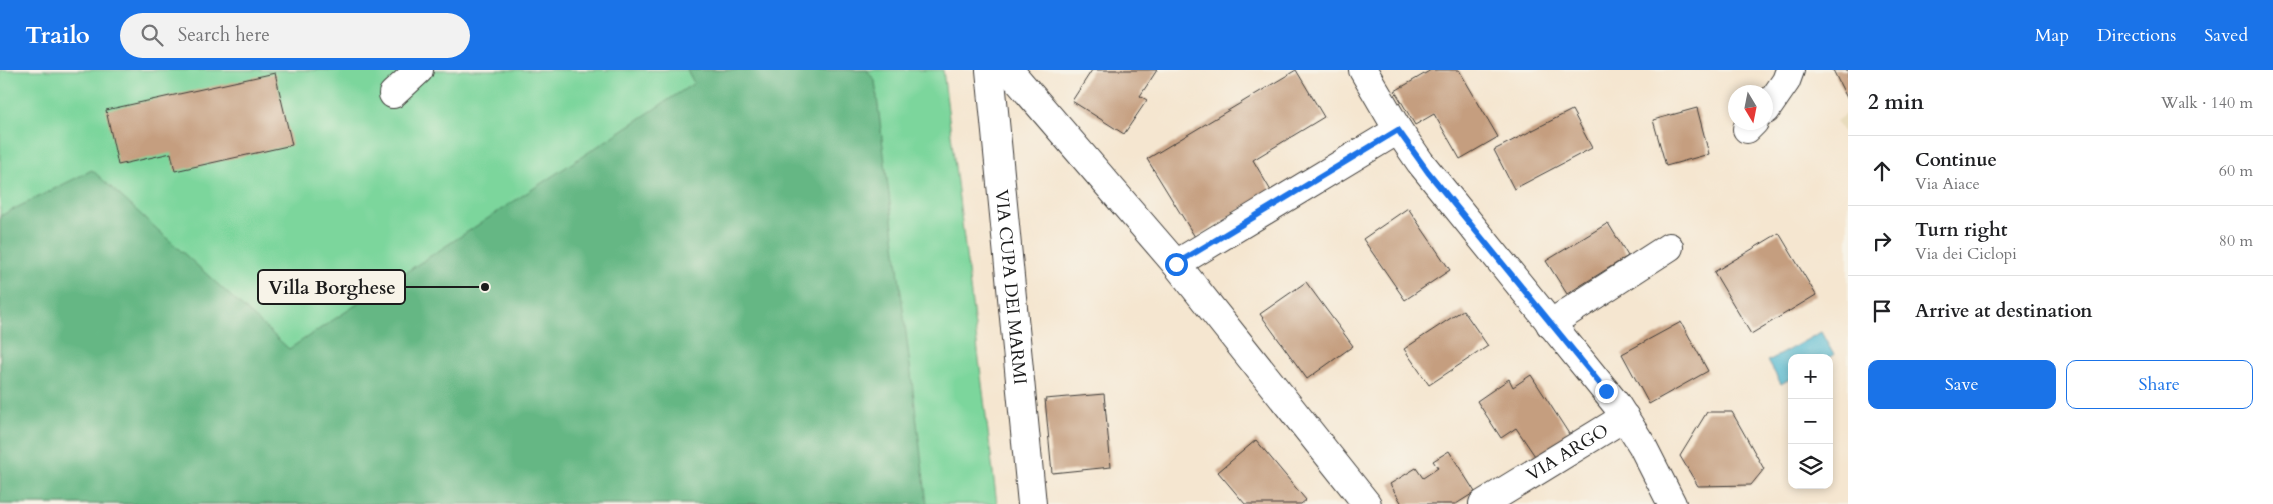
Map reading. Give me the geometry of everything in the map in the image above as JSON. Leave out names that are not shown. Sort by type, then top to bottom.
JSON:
[{"type":"street","points":[[393,94],[419,70]]},
{"type":"street","name":"VIA CUPA DEI MARMI","points":[[990,70],[1032,504]]},
{"type":"street","points":[[1009,70],[1176,264],[1367,504]]},
{"type":"street","points":[[1363,70],[1398,130],[1424,167],[1625,417],[1646,452],[1672,504]]},
{"type":"street","points":[[1773,98],[1786,81],[1790,70]]},
{"type":"street","points":[[1176,264],[1398,130]]},
{"type":"street","points":[[1550,324],[1669,247]]},
{"type":"street","name":"VIA ARGO","points":[[1483,504],[1625,417]]},
{"type":"shaded area","points":[[1848,112],[1848,140],[1836,121]]},
{"type":"green space","points":[[0,70],[943,70],[997,504],[0,504]]},
{"type":"green space","points":[[687,70],[867,70],[875,81],[927,504],[0,504],[0,216],[92,170],[289,349],[694,83]]},
{"type":"water","points":[[1821,332],[1834,355],[1788,354],[1788,380],[1781,384],[1768,361]]},
{"type":"building","points":[[1092,70],[1157,70],[1140,96],[1147,100],[1124,134],[1072,101]]},
{"type":"building","points":[[1296,70],[1324,117],[1253,160],[1271,191],[1195,237],[1147,159]]},
{"type":"building","points":[[1431,70],[1459,70],[1498,137],[1460,159],[1434,114],[1415,125],[1395,91]]},
{"type":"building","points":[[1833,70],[1848,70],[1848,100]]},
{"type":"building","points":[[275,73],[292,145],[175,171],[171,153],[118,165],[106,110]]},
{"type":"building","points":[[1697,108],[1709,154],[1666,166],[1653,120]]},
{"type":"building","points":[[1572,110],[1592,148],[1514,189],[1494,150]]},
{"type":"building","points":[[1408,208],[1450,270],[1405,300],[1363,239]]},
{"type":"building","points":[[1608,223],[1628,256],[1567,294],[1546,261]]},
{"type":"building","points":[[1779,233],[1816,295],[1751,334],[1714,272]]},
{"type":"building","points":[[1306,282],[1353,346],[1307,379],[1260,314]]},
{"type":"building","points":[[1463,310],[1488,346],[1429,385],[1404,349]]},
{"type":"building","points":[[1681,322],[1708,371],[1649,404],[1622,354]]},
{"type":"building","points":[[1531,375],[1571,437],[1537,459],[1516,428],[1501,438],[1477,401],[1509,379],[1513,387]]},
{"type":"building","points":[[1104,394],[1111,467],[1052,473],[1045,399]]},
{"type":"building","points":[[1707,412],[1732,412],[1764,469],[1751,485],[1698,486],[1680,456]]},
{"type":"building","points":[[1256,440],[1306,500],[1301,504],[1245,504],[1218,472]]},
{"type":"building","points":[[1449,451],[1475,492],[1456,504],[1402,504],[1390,484],[1416,468],[1423,478],[1438,468],[1433,461]]},
{"type":"place","name":"Villa Borghese","points":[[485,287]]},
{"type":"route","points":[[1176,264],[1398,130],[1428,172],[1606,391]]}]
